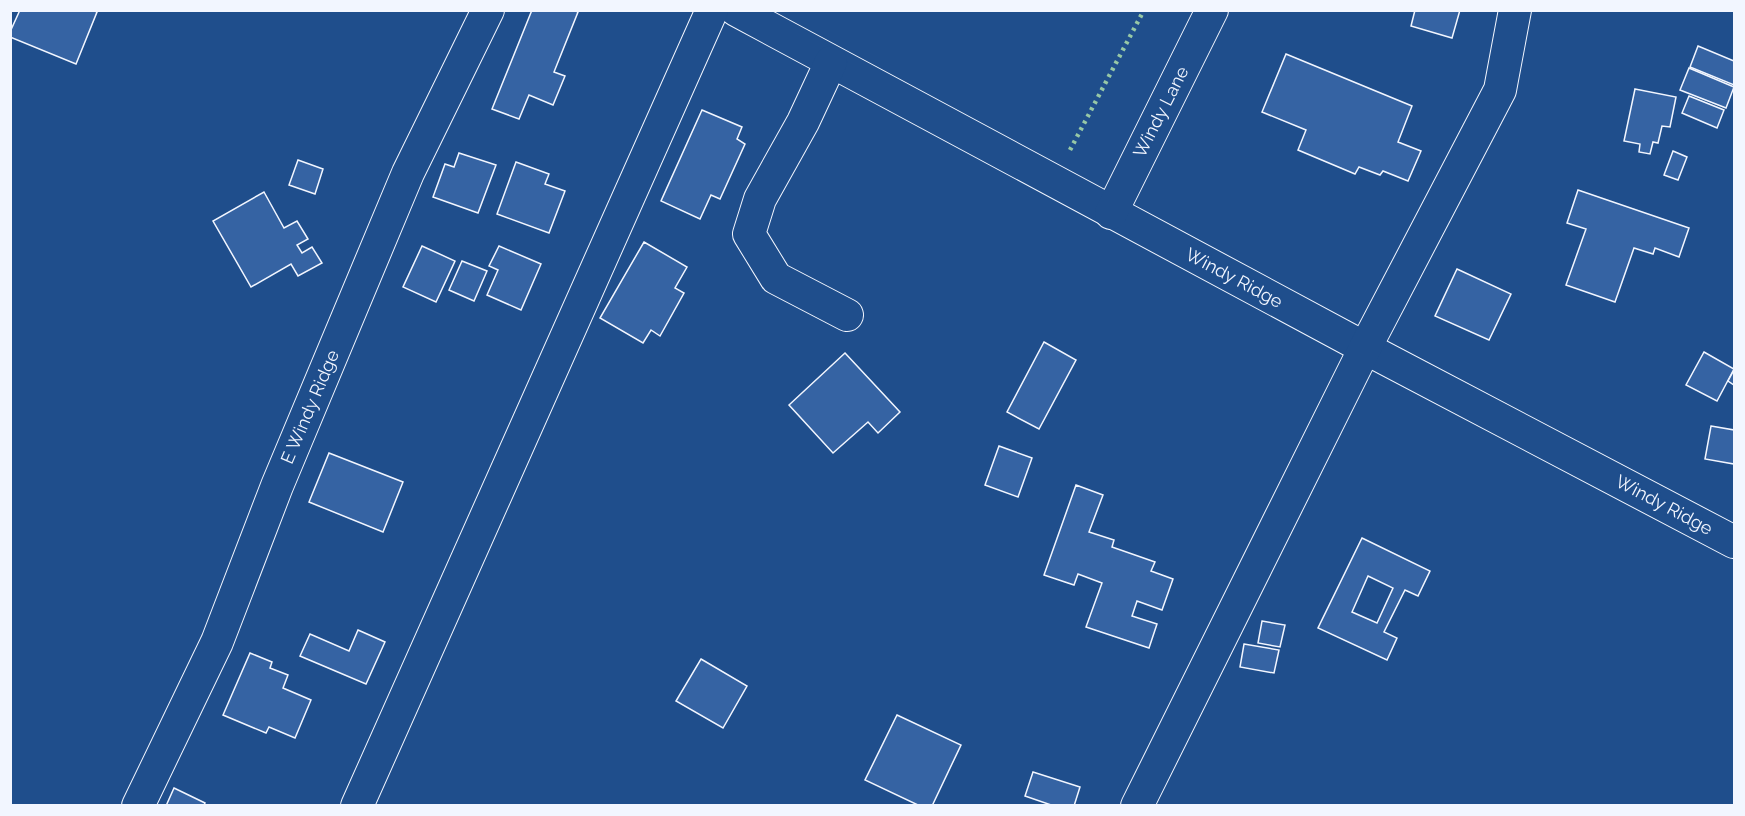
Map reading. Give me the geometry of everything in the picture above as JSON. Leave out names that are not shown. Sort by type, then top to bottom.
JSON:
[{"type":"street","name":"E Windy Ridge","points":[[138,806],[217,642],[277,486],[408,173],[488,10]]},
{"type":"street","points":[[357,806],[712,10]]},
{"type":"street","name":"Windy Ridge","points":[[736,10],[1111,213],[1734,542]]},
{"type":"street","name":"Windy Lane","points":[[1111,213],[1212,10]]},
{"type":"street","points":[[1137,806],[1365,348],[1500,90],[1515,10]]},
{"type":"street","points":[[831,62],[803,122],[760,200],[749,234],[776,278],[847,315]]},
{"type":"building","points":[[20,10],[93,10],[97,12],[76,64],[10,37]]},
{"type":"building","points":[[532,10],[574,10],[578,12],[554,72],[565,76],[553,105],[529,95],[519,119],[492,109]]},
{"type":"building","points":[[1415,10],[1460,10],[1452,38],[1411,26]]},
{"type":"building","points":[[1698,46],[1734,61],[1734,85],[1690,67]]},
{"type":"building","points":[[1286,54],[1412,106],[1398,142],[1421,151],[1408,181],[1383,171],[1380,175],[1359,167],[1355,174],[1298,150],[1306,130],[1262,112]]},
{"type":"building","points":[[1689,68],[1734,87],[1726,108],[1680,90]]},
{"type":"building","points":[[1635,89],[1676,97],[1670,127],[1662,126],[1658,143],[1653,142],[1650,154],[1639,152],[1640,144],[1624,141]]},
{"type":"building","points":[[1689,96],[1724,110],[1717,128],[1682,113]]},
{"type":"building","points":[[702,110],[742,127],[737,139],[745,144],[720,199],[711,195],[700,219],[661,201]]},
{"type":"building","points":[[1673,151],[1687,157],[1678,180],[1664,175]]},
{"type":"building","points":[[459,153],[496,165],[478,213],[433,197],[445,164],[454,167]]},
{"type":"building","points":[[298,160],[323,169],[315,194],[289,185]]},
{"type":"building","points":[[516,162],[549,174],[545,184],[565,191],[549,233],[497,214]]},
{"type":"building","points":[[1578,190],[1689,228],[1679,257],[1655,248],[1653,254],[1634,248],[1615,302],[1566,285],[1586,229],[1567,223]]},
{"type":"building","points":[[264,192],[284,228],[297,221],[308,239],[297,245],[302,253],[312,247],[322,263],[298,276],[291,264],[251,287],[213,221]]},
{"type":"building","points":[[644,242],[687,267],[675,288],[684,293],[660,336],[651,330],[643,343],[600,318]]},
{"type":"building","points":[[422,246],[455,261],[436,302],[403,287]]},
{"type":"building","points":[[499,246],[541,264],[521,310],[487,295],[498,270],[489,266]]},
{"type":"building","points":[[462,261],[487,271],[474,301],[449,290]]},
{"type":"building","points":[[1457,269],[1511,294],[1489,340],[1435,316]]},
{"type":"building","points":[[1044,342],[1076,360],[1039,429],[1007,412]]},
{"type":"building","points":[[1704,352],[1734,369],[1717,401],[1686,385]]},
{"type":"building","points":[[845,353],[900,412],[878,433],[868,422],[833,453],[789,405]]},
{"type":"building","points":[[1734,370],[1734,385],[1728,381]]},
{"type":"building","points":[[1711,426],[1734,430],[1734,464],[1705,459]]},
{"type":"building","points":[[999,446],[1032,458],[1018,497],[985,485]]},
{"type":"building","points":[[329,453],[403,482],[383,532],[309,502]]},
{"type":"building","points":[[1076,485],[1103,495],[1089,532],[1114,540],[1112,547],[1155,562],[1151,571],[1173,579],[1162,610],[1137,601],[1132,616],[1157,624],[1149,648],[1086,627],[1102,583],[1078,574],[1074,585],[1044,575]]},
{"type":"building","points":[[1362,538],[1430,571],[1418,596],[1405,590],[1384,632],[1397,638],[1387,660],[1318,628]],"holes":[[[1368,576],[1393,588],[1377,623],[1352,612]]]},
{"type":"building","points":[[1262,621],[1285,625],[1280,647],[1258,643]]},
{"type":"building","points":[[358,630],[385,642],[366,684],[300,656],[310,634],[349,651]]},
{"type":"building","points":[[1244,644],[1279,650],[1274,673],[1240,667]]},
{"type":"building","points":[[250,653],[272,662],[270,668],[288,675],[283,688],[311,700],[295,738],[269,727],[266,733],[223,715]]},
{"type":"building","points":[[701,659],[747,686],[723,728],[676,701]]},
{"type":"building","points":[[897,715],[961,745],[932,806],[920,806],[865,780]]},
{"type":"building","points":[[1033,772],[1080,787],[1074,806],[1054,806],[1025,796]]},
{"type":"building","points":[[174,788],[205,803],[204,806],[166,806]]},
{"type":"hedge","points":[[1070,150],[1144,10]]}]
